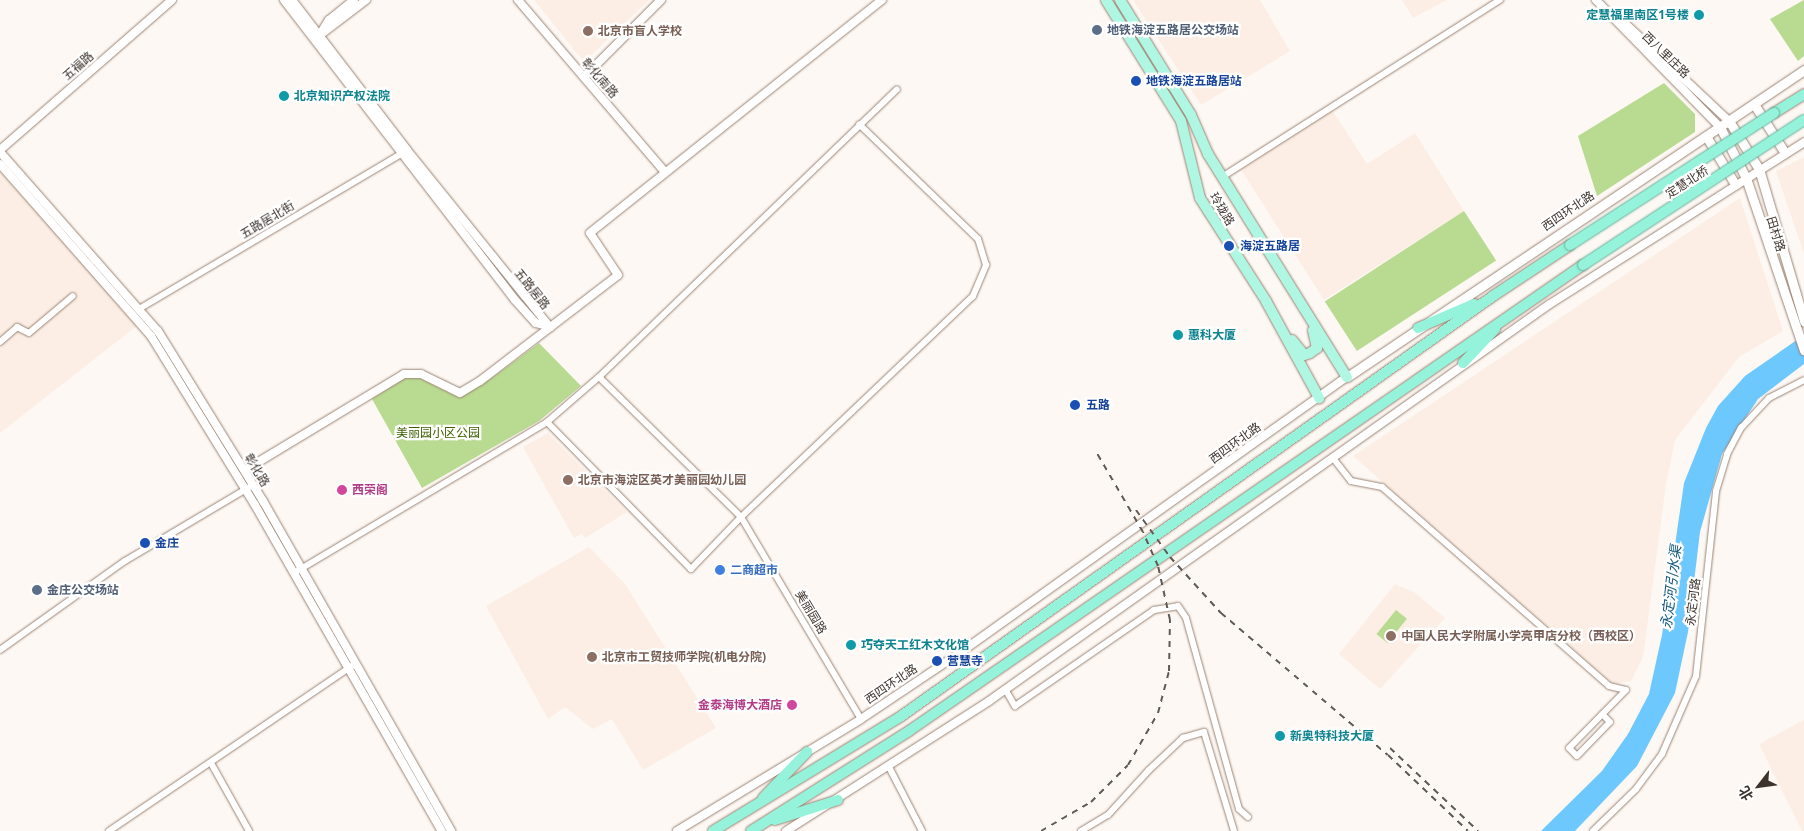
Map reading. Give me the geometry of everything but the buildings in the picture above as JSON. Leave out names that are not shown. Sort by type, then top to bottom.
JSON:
[{"type":"highway","name":"定慧北桥","points":[[1493,296],[1774,114],[1804,92]]},
{"type":"highway","name":"定慧北桥","points":[[1509,314],[1804,120]]},
{"type":"highway","points":[[1418,328],[1493,296]]},
{"type":"highway","points":[[713,831],[751,810],[908,711],[1493,296]]},
{"type":"highway","points":[[1463,363],[1509,314]]},
{"type":"highway","points":[[751,831],[909,731],[1509,314]]},
{"type":"highway","points":[[751,810],[807,752]]},
{"type":"highway","points":[[762,824],[838,800]]},
{"type":"main road","name":"玲珑路","points":[[1106,0],[1181,121],[1200,198],[1266,302],[1319,398]]},
{"type":"main road","name":"玲珑路","points":[[1120,0],[1191,115],[1222,177],[1348,377]]},
{"type":"main road","name":"西四环北路","points":[[1348,377],[1418,328],[1804,70]]},
{"type":"main road","points":[[1754,104],[1785,153]]},
{"type":"main road","name":"田村路","points":[[1730,121],[1760,169],[1804,322]]},
{"type":"main road","name":"田村路","points":[[1720,127],[1746,178],[1804,350]]},
{"type":"main road","points":[[1706,136],[1735,184]]},
{"type":"main road","points":[[1266,302],[1304,355],[1317,348],[1318,341],[1307,312]]},
{"type":"street","name":"五福路","points":[[0,151],[172,0]]},
{"type":"street","name":"五路居路","points":[[284,0],[317,37]]},
{"type":"street","name":"五路居路","points":[[292,0],[317,37],[404,152],[550,327]]},
{"type":"street","points":[[317,37],[329,20],[354,0]]},
{"type":"street","points":[[317,37],[366,0]]},
{"type":"street","name":"彰化南路","points":[[518,0],[665,172]]},
{"type":"street","points":[[584,77],[661,0]]},
{"type":"street","points":[[245,470],[404,374],[421,374],[460,392],[550,327],[618,275],[590,233],[882,0]]},
{"type":"street","points":[[1222,177],[1500,0]]},
{"type":"street","name":"西八里庄路","points":[[1596,0],[1720,127]]},
{"type":"street","name":"西八里庄路","points":[[1602,0],[1730,121]]},
{"type":"street","points":[[297,571],[547,422],[599,378],[897,89]]},
{"type":"street","points":[[547,422],[691,569],[741,517],[974,296],[986,265],[978,239],[859,124]]},
{"type":"street","points":[[786,831],[889,767],[1005,689],[1334,458],[1463,363],[1735,184],[1804,142]]},
{"type":"street","name":"彰化路","points":[[0,151],[158,330],[245,470],[297,571],[442,831]]},
{"type":"street","name":"五路居北街","points":[[140,309],[404,152]]},
{"type":"street","name":"彰化路","points":[[0,164],[151,336],[297,571]]},
{"type":"street","points":[[0,342],[17,327],[29,333],[72,296]]},
{"type":"street","name":"西四环北路","points":[[677,831],[861,718],[1119,542],[1348,377]]},
{"type":"street","name":"美丽园路","points":[[599,378],[741,517],[861,718]]},
{"type":"street","name":"永定河路","points":[[1594,831],[1636,789],[1662,754],[1696,676],[1716,491],[1727,454],[1741,428],[1769,398],[1804,380]]},
{"type":"street","points":[[1334,458],[1350,481],[1382,488],[1608,686],[1626,690],[1602,714],[1569,748],[1577,756],[1610,722],[1602,714]]},
{"type":"street","points":[[0,650],[125,560],[253,485]]},
{"type":"street","points":[[1005,689],[1016,706],[1154,610],[1178,606],[1186,618],[1239,809],[1248,817]]},
{"type":"street","name":"彰化路","points":[[351,666],[451,831]]},
{"type":"street","points":[[109,831],[351,666]]},
{"type":"street","points":[[1081,831],[1108,815],[1149,770],[1184,738],[1204,732],[1234,831]]},
{"type":"street","points":[[211,763],[249,831]]},
{"type":"street","points":[[889,767],[922,831]]},
{"type":"shaded area","name":"北京市盲人学校","points":[[534,0],[649,0],[584,62]]},
{"type":"shaded area","points":[[1133,0],[1260,0],[1290,51],[1201,105]]},
{"type":"shaded area","points":[[1402,0],[1447,0],[1413,18]]},
{"type":"shaded area","points":[[1332,110],[1367,164],[1415,133],[1464,211],[1324,300],[1240,168]]},
{"type":"shaded area","points":[[1804,157],[1804,254],[1776,171]]},
{"type":"shaded area","points":[[0,172],[138,325],[0,433]]},
{"type":"shaded area","points":[[1740,198],[1783,331],[1739,357],[1675,440],[1666,484],[1643,657],[1631,681],[1613,684],[1353,456]]},
{"type":"shaded area","name":"北京市海淀区英才美丽园幼儿园","points":[[548,433],[627,512],[585,538],[582,534],[574,538],[523,447]]},
{"type":"shaded area","name":"北京市工贸技师学院(机电分院)","points":[[589,547],[625,584],[716,728],[643,770],[612,719],[593,729],[565,707],[548,719],[486,606]]},
{"type":"shaded area","name":"中国人民大学附属小学亮甲店分校（西校区）","points":[[1395,584],[1414,592],[1445,618],[1380,689],[1339,654]]},
{"type":"shaded area","points":[[1804,720],[1804,831],[1802,831],[1759,744]]},
{"type":"green space","points":[[1804,0],[1804,56],[1798,61],[1770,19]]},
{"type":"green space","points":[[1664,83],[1695,114],[1695,132],[1597,196],[1578,136]]},
{"type":"green space","points":[[1464,211],[1496,260],[1357,351],[1325,301]]},
{"type":"green space","name":"美丽园小区公园","points":[[539,343],[581,386],[539,421],[422,488],[372,399],[404,378],[420,378],[458,397],[489,380]]},
{"type":"green space","points":[[1396,610],[1407,619],[1387,643],[1376,634]]},
{"type":"water","name":"永定河引水渠","points":[[1804,335],[1804,364],[1758,399],[1722,454],[1700,532],[1688,632],[1675,693],[1637,766],[1575,831],[1541,831],[1602,771],[1628,734],[1649,694],[1662,635],[1684,483],[1706,428],[1718,406],[1745,376]]},
{"type":"railway","points":[[1041,831],[1091,802],[1128,765],[1158,713],[1169,671],[1170,620],[1158,566],[1143,532],[1095,450]]},
{"type":"railway","points":[[1136,510],[1170,557],[1221,613],[1388,755],[1468,831]]},
{"type":"railway","points":[[1390,748],[1478,831]]},
{"type":"place","name":"定慧福里南区1号楼","points":[[1699,15]]},
{"type":"place","name":"地铁海淀五路居公交场站","points":[[1097,30]]},
{"type":"place","name":"北京市盲人学校","points":[[588,31]]},
{"type":"place","name":"地铁海淀五路居站","points":[[1136,81]]},
{"type":"place","name":"北京知识产权法院","points":[[284,96]]},
{"type":"place","name":"海淀五路居","points":[[1229,246]]},
{"type":"place","name":"惠科大厦","points":[[1178,335]]},
{"type":"place","name":"五路","points":[[1075,405]]},
{"type":"place","name":"北京市海淀区英才美丽园幼儿园","points":[[568,480]]},
{"type":"place","name":"西荣阁","points":[[342,490]]},
{"type":"place","name":"金庄","points":[[145,543]]},
{"type":"place","name":"二商超市","points":[[720,570]]},
{"type":"place","name":"金庄公交场站","points":[[37,590]]},
{"type":"place","name":"中国人民大学附属小学亮甲店分校（西校区）","points":[[1391,636]]},
{"type":"place","name":"巧夺天工红木文化馆","points":[[851,645]]},
{"type":"place","name":"北京市工贸技师学院(机电分院)","points":[[592,657]]},
{"type":"place","name":"营慧寺","points":[[937,661]]},
{"type":"place","name":"金泰海博大酒店","points":[[792,705]]},
{"type":"place","name":"新奥特科技大厦","points":[[1280,736]]}]
